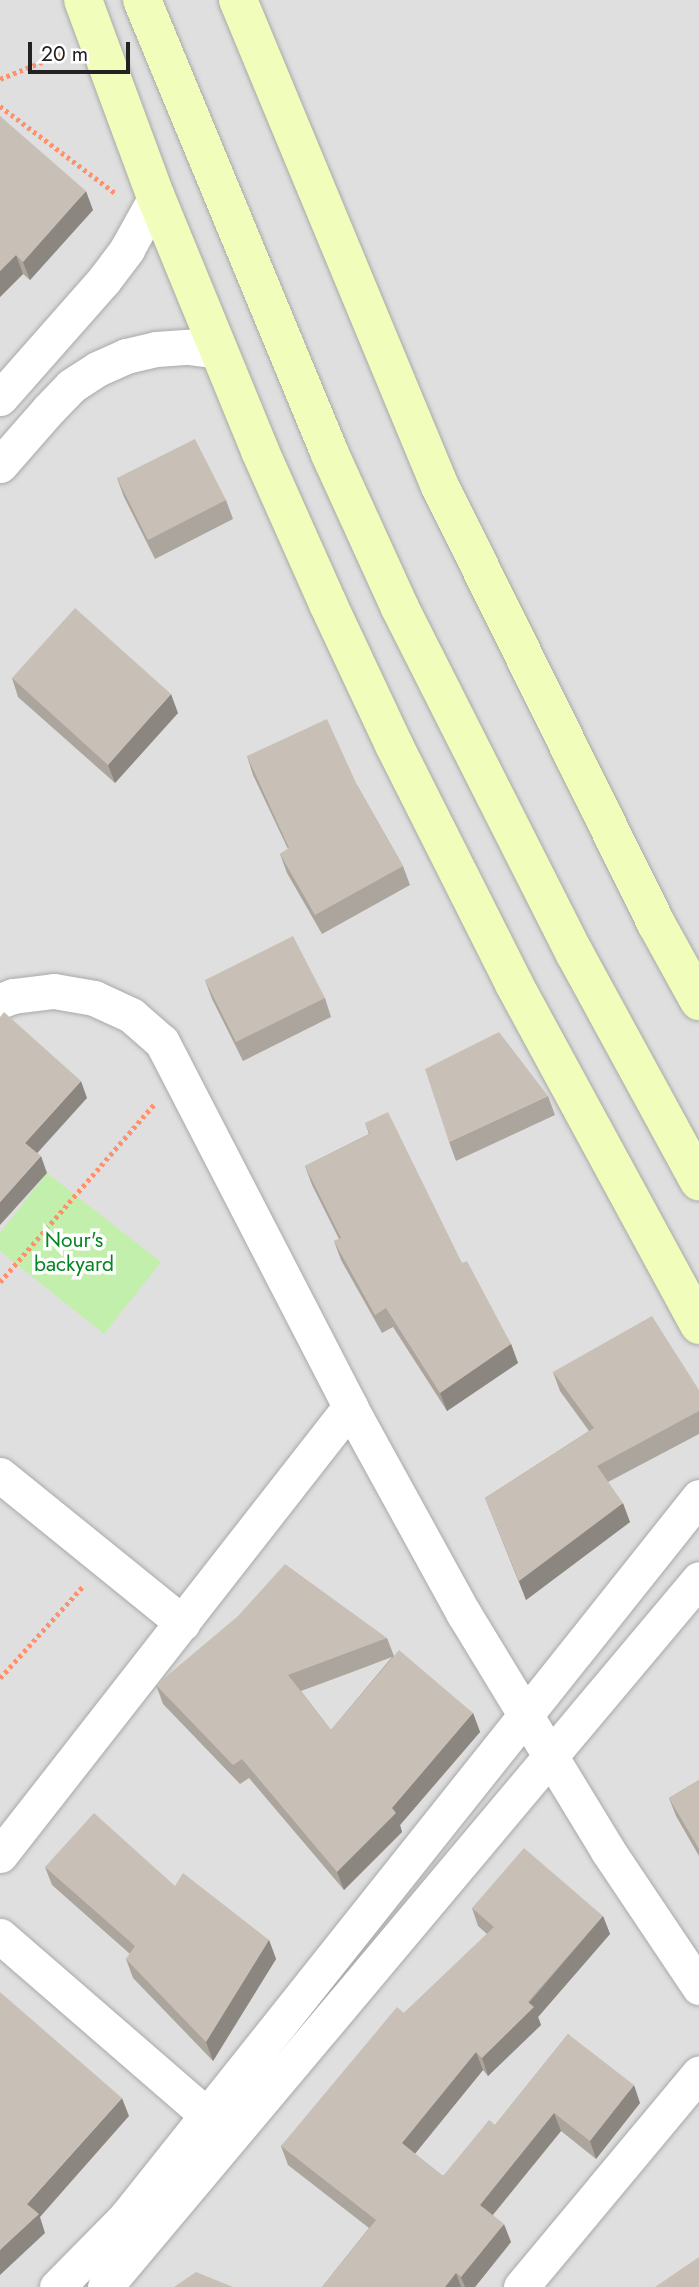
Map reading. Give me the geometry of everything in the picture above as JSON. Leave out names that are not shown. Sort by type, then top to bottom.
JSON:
[{"type":"main road","points":[[83,0],[151,207],[219,351],[328,604],[394,746],[514,984],[699,1325]]},
{"type":"main road","points":[[142,0],[324,439],[395,597],[575,954],[699,1181]]},
{"type":"main road","points":[[238,0],[405,410],[439,484],[657,925],[699,1000]]},
{"type":"street","points":[[0,398],[104,279],[151,207]]},
{"type":"street","points":[[0,465],[71,386],[97,369],[125,356],[156,349],[188,347],[219,351]]},
{"type":"street","points":[[0,1001],[13,996],[54,991],[94,998],[131,1015],[162,1042],[406,1512],[549,1757],[699,1987]]},
{"type":"street","points":[[0,1854],[350,1407]]},
{"type":"street","points":[[0,1475],[183,1623]]},
{"type":"street","points":[[57,2287],[110,2234],[207,2115],[699,1497]]},
{"type":"street","points":[[105,2287],[699,1579]]},
{"type":"street","points":[[0,1936],[207,2115]]},
{"type":"street","points":[[521,2287],[699,2073]]},
{"type":"path","points":[[0,79],[98,39]]},
{"type":"path","points":[[0,106],[151,207]]},
{"type":"path","points":[[0,1282],[180,1075]]},
{"type":"path","points":[[0,1678],[106,1561]]},
{"type":"shaded area","points":[[0,0],[699,0],[699,2287],[0,2287]]},
{"type":"green space","name":"Nour's backyard","points":[[47,1173],[161,1262],[104,1334],[0,1251],[0,1233]]},
{"type":"building","points":[[0,116],[86,191],[23,262],[16,255],[0,271]]},
{"type":"building","points":[[195,439],[226,500],[148,540],[117,478]]},
{"type":"building","points":[[75,608],[171,694],[108,765],[12,678]]},
{"type":"building","points":[[327,719],[357,785],[403,866],[315,915],[280,854],[289,848],[247,756]]},
{"type":"building","points":[[293,936],[325,998],[236,1042],[205,980]]},
{"type":"building","points":[[4,1012],[81,1081],[25,1143],[41,1156],[0,1202],[0,1017]]},
{"type":"building","points":[[499,1032],[548,1096],[449,1142],[425,1069]]},
{"type":"building","points":[[388,1112],[462,1263],[467,1261],[511,1344],[440,1393],[386,1308],[375,1315],[334,1241],[341,1238],[305,1166],[370,1134],[365,1123]]},
{"type":"building","points":[[652,1316],[699,1390],[699,1411],[597,1466],[623,1503],[519,1581],[485,1498],[594,1428],[553,1372]]},
{"type":"building","points":[[285,1564],[387,1638],[288,1675],[331,1730],[399,1650],[473,1713],[392,1808],[396,1813],[337,1872],[242,1759],[233,1765],[156,1685],[238,1616]]},
{"type":"building","points":[[699,1780],[699,1849],[669,1798]]},
{"type":"building","points":[[94,1813],[175,1886],[183,1873],[269,1940],[206,2042],[126,1959],[135,1946],[45,1867]]},
{"type":"building","points":[[524,1848],[603,1916],[528,2002],[534,2007],[482,2058],[476,2052],[402,2143],[443,2176],[489,2120],[495,2125],[568,2034],[634,2085],[590,2141],[554,2113],[480,2205],[504,2224],[461,2277],[456,2273],[445,2287],[322,2287],[376,2220],[281,2146],[397,2007],[404,2013],[494,1927],[472,1908]]},
{"type":"building","points":[[0,1992],[122,2098],[27,2204],[39,2214],[0,2250]]},
{"type":"building","points":[[699,2257],[699,2287],[655,2287]]},
{"type":"building","points":[[196,2272],[233,2287],[174,2287]]}]
